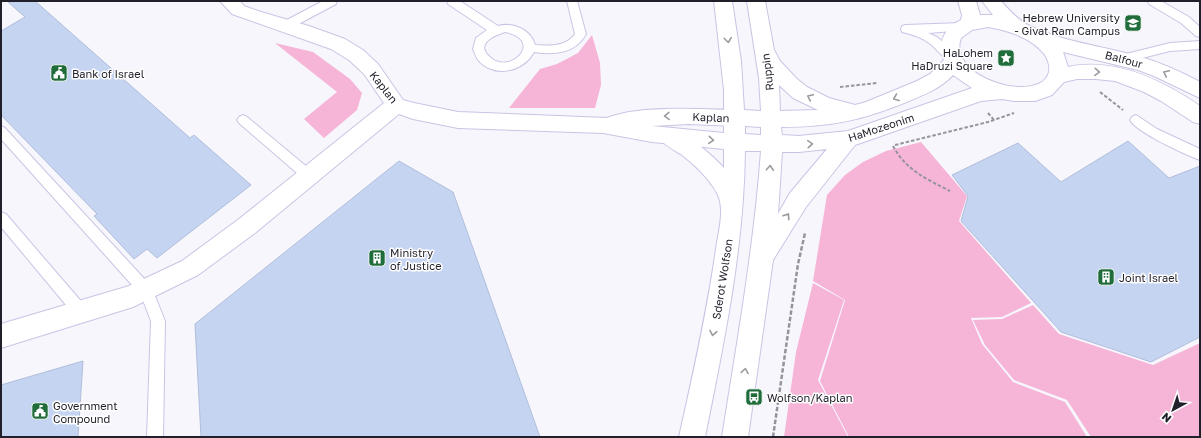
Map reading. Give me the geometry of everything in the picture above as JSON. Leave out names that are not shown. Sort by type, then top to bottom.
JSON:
[{"type":"street","name":"Kaplan","points":[[229,1],[238,10],[255,17],[338,44],[356,55],[371,69],[396,105],[413,111],[458,120],[603,125],[628,131],[734,142]]},
{"type":"street","points":[[724,1],[732,71],[734,118]]},
{"type":"street","name":"Ruppin","points":[[756,1],[769,78],[772,144]]},
{"type":"street","points":[[966,1],[971,15],[965,25],[954,34],[951,39],[950,46],[953,59],[972,78],[1001,92],[1015,94],[1035,93],[1049,87],[1058,76],[1060,67],[1052,49],[1043,40],[1019,28],[1005,17],[991,1]]},
{"type":"street","points":[[965,25],[988,21],[1019,28]]},
{"type":"street","name":"Balfour","points":[[1043,40],[1122,58],[1161,71],[1200,92]]},
{"type":"street","points":[[764,49],[772,65],[784,80],[795,90],[840,109],[861,111]]},
{"type":"street","name":"HaMozeonim","points":[[771,119],[824,117],[861,111],[892,100],[931,83],[943,75],[953,59]]},
{"type":"street","name":"Balfour","points":[[1058,76],[1082,72],[1108,73],[1142,82],[1175,99],[1200,116]]},
{"type":"street","name":"HaMozeonim","points":[[734,142],[799,144],[848,138],[879,129],[971,96],[1001,92]]},
{"type":"street","points":[[1,336],[146,291],[190,268],[309,176],[396,105]]},
{"type":"street","name":"Kaplan","points":[[603,125],[645,117],[672,116],[771,119]]},
{"type":"street","name":"Sderot Wolfson","points":[[692,436],[725,267],[732,203],[734,118]]},
{"type":"street","points":[[669,136],[687,147],[712,169],[726,188],[732,203]]},
{"type":"street","points":[[761,262],[781,226],[798,200],[848,138]]},
{"type":"street","points":[[735,437],[761,262],[768,203],[772,144]]},
{"type":"lane","points":[[285,26],[332,1]]},
{"type":"lane","points":[[452,1],[496,30]]},
{"type":"lane","points":[[530,48],[556,49],[568,47],[577,41],[581,34],[572,1]]},
{"type":"lane","points":[[1153,1],[1185,20],[1200,32]]},
{"type":"lane","points":[[953,59],[933,40],[906,29],[935,29],[965,25]]},
{"type":"lane","points":[[504,28],[520,32],[526,36],[530,48],[527,55],[522,60],[510,66],[501,66],[485,61],[480,56],[478,50],[479,43],[488,33],[496,30],[504,28]]},
{"type":"lane","points":[[1122,58],[1170,47],[1200,45]]},
{"type":"lane","points":[[243,120],[309,176]]},
{"type":"lane","points":[[1136,120],[1153,132],[1200,155]]},
{"type":"lane","points":[[1,132],[146,291],[158,321],[155,437]]},
{"type":"lane","points":[[1,218],[81,312]]},
{"type":"path","points":[[1082,72],[1087,82],[1136,120]]},
{"type":"path","points":[[833,88],[879,83]]},
{"type":"path","points":[[950,191],[921,176],[900,160],[893,146],[988,122],[1017,113]]},
{"type":"path","points":[[773,437],[798,264],[806,227]]},
{"type":"shaded area","points":[[592,35],[600,63],[601,85],[595,108],[509,108],[540,69],[557,64],[578,53]]},
{"type":"shaded area","points":[[275,43],[313,52],[350,79],[362,93],[357,110],[324,138],[304,119],[337,92]]},
{"type":"shaded area","points":[[921,142],[967,196],[959,221],[1031,303],[1002,317],[971,318],[982,344],[1013,382],[1065,402],[1087,437],[849,437],[820,381],[845,300],[813,281],[827,195],[845,175],[863,162],[886,151]]},
{"type":"shaded area","points":[[813,283],[844,300],[818,380],[848,437],[784,437],[796,352]]},
{"type":"shaded area","points":[[1033,305],[1059,334],[1153,365],[1200,343],[1200,437],[1091,437],[1067,400],[1014,380],[985,345],[973,320],[1002,319]]},
{"type":"building","name":"Bank of Israel","points":[[7,1],[35,1],[190,138],[194,135],[251,185],[157,258],[147,249],[134,259],[94,216],[97,214],[1,115],[1,31],[25,17]]},
{"type":"building","name":"Joint Israel","points":[[1128,141],[1169,178],[1200,166],[1200,337],[1151,362],[1061,332],[961,221],[968,196],[952,175],[1018,143],[1061,182]]},
{"type":"building","name":"Ministry of Justice","points":[[399,161],[453,192],[540,437],[201,437],[195,324]]},
{"type":"building","name":"Government Compound","points":[[83,361],[78,437],[1,437],[1,385]]},
{"type":"place","name":"Hebrew University - Givat Ram Campus","points":[[1133,23]]},
{"type":"place","name":"HaLohem HaDruzi Square","points":[[1006,58]]},
{"type":"place","name":"Bank of Israel","points":[[59,73]]},
{"type":"place","name":"Ministry of Justice","points":[[377,258]]},
{"type":"place","name":"Joint Israel","points":[[1106,277]]},
{"type":"place","name":"Wolfson/Kaplan","points":[[754,397]]},
{"type":"place","name":"Government Compound","points":[[40,411]]}]
